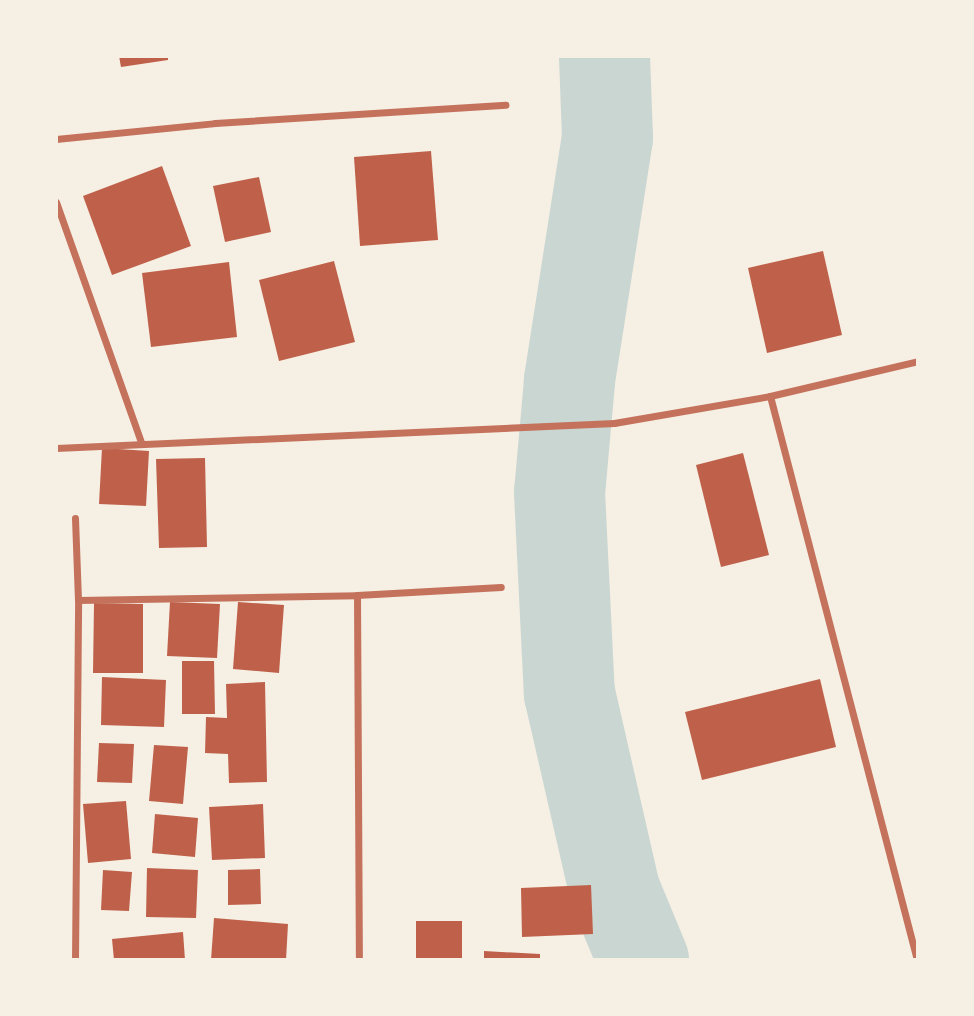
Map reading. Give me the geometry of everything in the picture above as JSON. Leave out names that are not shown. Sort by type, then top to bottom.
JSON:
[{"type":"street","points":[[56,139],[215,123],[505,106]]},
{"type":"street","points":[[56,202],[142,442]]},
{"type":"street","points":[[56,448],[142,442],[614,423],[769,396],[918,360]]},
{"type":"street","points":[[769,396],[917,960]]},
{"type":"street","points":[[75,518],[78,600],[75,960]]},
{"type":"street","points":[[78,600],[357,595],[501,587]]},
{"type":"street","points":[[357,595],[359,960]]},
{"type":"building","points":[[119,56],[168,56],[168,60],[121,67]]},
{"type":"building","points":[[431,151],[438,240],[360,246],[354,157]]},
{"type":"building","points":[[162,166],[191,246],[112,275],[83,196]]},
{"type":"building","points":[[259,177],[271,232],[225,242],[213,186]]},
{"type":"building","points":[[823,251],[842,335],[767,353],[748,268]]},
{"type":"building","points":[[334,261],[355,342],[279,361],[259,280]]},
{"type":"building","points":[[229,262],[237,337],[151,347],[142,273]]},
{"type":"building","points":[[102,448],[149,451],[146,506],[99,504]]},
{"type":"building","points":[[743,453],[769,555],[721,567],[696,465]]},
{"type":"building","points":[[205,458],[207,547],[159,548],[156,459]]},
{"type":"building","points":[[170,602],[220,604],[217,658],[167,656]]},
{"type":"building","points":[[238,602],[284,605],[279,673],[233,669]]},
{"type":"building","points":[[94,603],[143,604],[143,673],[93,673]]},
{"type":"building","points":[[182,661],[214,661],[215,714],[182,714]]},
{"type":"building","points":[[102,677],[166,680],[164,727],[101,725]]},
{"type":"building","points":[[820,679],[836,747],[702,780],[685,712]]},
{"type":"building","points":[[265,682],[267,782],[229,783],[228,754],[205,753],[206,717],[227,718],[226,684]]},
{"type":"building","points":[[99,743],[134,744],[132,783],[97,782]]},
{"type":"building","points":[[154,745],[188,747],[183,804],[149,801]]},
{"type":"building","points":[[126,801],[131,859],[88,863],[83,804]]},
{"type":"building","points":[[263,804],[265,858],[212,860],[209,807]]},
{"type":"building","points":[[155,814],[198,818],[195,857],[152,853]]},
{"type":"building","points":[[147,868],[198,870],[196,918],[146,917]]},
{"type":"building","points":[[260,869],[261,904],[228,905],[228,870]]},
{"type":"building","points":[[103,870],[132,872],[129,911],[101,910]]},
{"type":"building","points":[[591,885],[593,934],[522,937],[521,888]]},
{"type":"building","points":[[214,918],[288,924],[286,960],[211,960]]},
{"type":"building","points":[[416,921],[462,921],[462,960],[416,960]]},
{"type":"building","points":[[183,932],[185,960],[114,960],[112,939]]},
{"type":"building","points":[[484,951],[540,954],[540,960],[484,960]]},
{"type":"waterway","points":[[604,56],[607,137],[569,381],[559,492],[569,693],[614,890],[643,960]]}]
